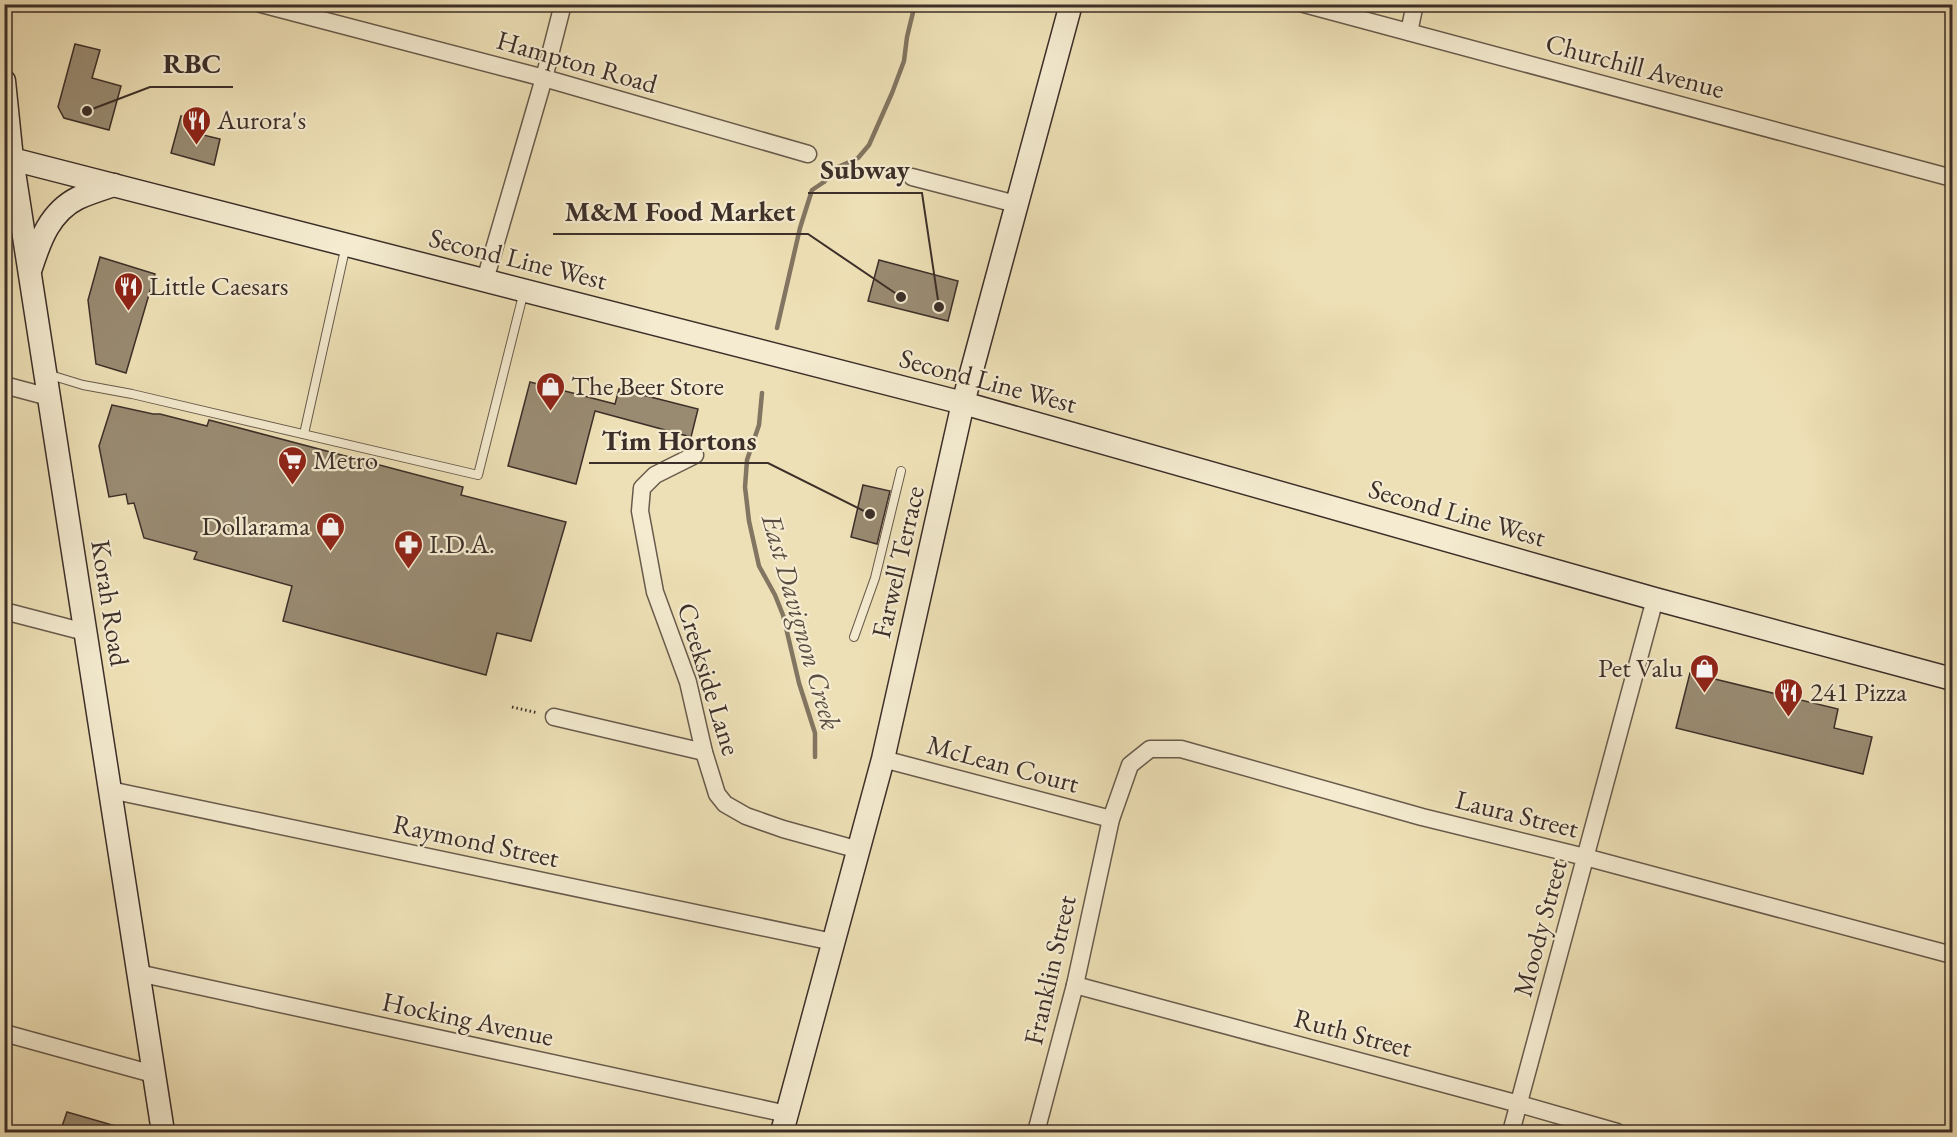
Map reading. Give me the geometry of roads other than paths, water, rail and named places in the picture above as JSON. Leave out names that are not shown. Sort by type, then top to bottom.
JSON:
[{"type":"street","name":"Hampton Road","points":[[261,4],[544,78],[808,154]]},
{"type":"street","points":[[485,280],[544,78],[563,4]]},
{"type":"street","name":"Farwell Terrace","points":[[785,1123],[883,759],[963,403],[1071,4]]},
{"type":"street","name":"Churchill Avenue","points":[[1304,4],[1953,178]]},
{"type":"street","points":[[1409,32],[1415,4]]},
{"type":"street","name":"Korah Road","points":[[4,81],[8,158],[30,272],[162,1132]]},
{"type":"street","name":"Second Line West","points":[[8,158],[963,403],[1953,680]]},
{"type":"street","points":[[912,177],[1016,204]]},
{"type":"street","points":[[30,272],[41,237],[57,214],[76,199],[114,185]]},
{"type":"street","points":[[4,385],[49,397]]},
{"type":"street","name":"Creekside Lane","points":[[694,455],[655,475],[642,488],[640,511],[655,592],[688,682],[704,752],[717,794],[725,804],[746,816],[859,850]]},
{"type":"street","name":"Moody Street","points":[[1511,1132],[1655,598]]},
{"type":"street","points":[[4,611],[85,632]]},
{"type":"street","points":[[555,717],[704,752]]},
{"type":"street","name":"Laura Street","points":[[1111,819],[1130,765],[1150,749],[1181,749],[1422,817],[1585,857],[1953,955]]},
{"type":"street","name":"McLean Court","points":[[883,759],[1111,819]]},
{"type":"street","name":"Raymond Street","points":[[110,790],[833,942]]},
{"type":"street","name":"Franklin Street","points":[[1036,1132],[1075,985],[1111,819]]},
{"type":"street","name":"Hocking Avenue","points":[[138,973],[785,1123]]},
{"type":"street","name":"Ruth Street","points":[[1075,985],[1617,1132]]},
{"type":"street","points":[[4,1033],[153,1074]]},
{"type":"lane","points":[[304,434],[346,244]]},
{"type":"lane","points":[[45,374],[82,385],[132,394],[478,475],[524,290]]},
{"type":"lane","points":[[854,637],[875,578],[901,471]]},
{"type":"waterway","name":"East Davignon Creek","points":[[777,328],[800,228],[812,190],[824,182],[836,168],[858,158],[869,145],[904,61],[915,4]]},
{"type":"waterway","name":"East Davignon Creek","points":[[762,393],[759,425],[747,460],[745,487],[749,521],[759,566],[783,615],[799,683],[815,733],[815,757]]},
{"type":"place","name":"RBC","points":[[87,111]]},
{"type":"place","name":"Aurora's","points":[[196,146]]},
{"type":"place","name":"M&M Food Market","points":[[901,297]]},
{"type":"place","name":"Subway","points":[[939,307]]},
{"type":"place","name":"Little Caesars","points":[[128,312]]},
{"type":"place","name":"The Beer Store","points":[[550,412]]},
{"type":"place","name":"Metro","points":[[292,486]]},
{"type":"place","name":"Tim Hortons","points":[[870,514]]},
{"type":"place","name":"Dollarama","points":[[331,552]]},
{"type":"place","name":"I.D.A.","points":[[408,570]]},
{"type":"place","name":"Pet Valu","points":[[1704,694]]},
{"type":"place","name":"241 Pizza","points":[[1789,718]]}]
